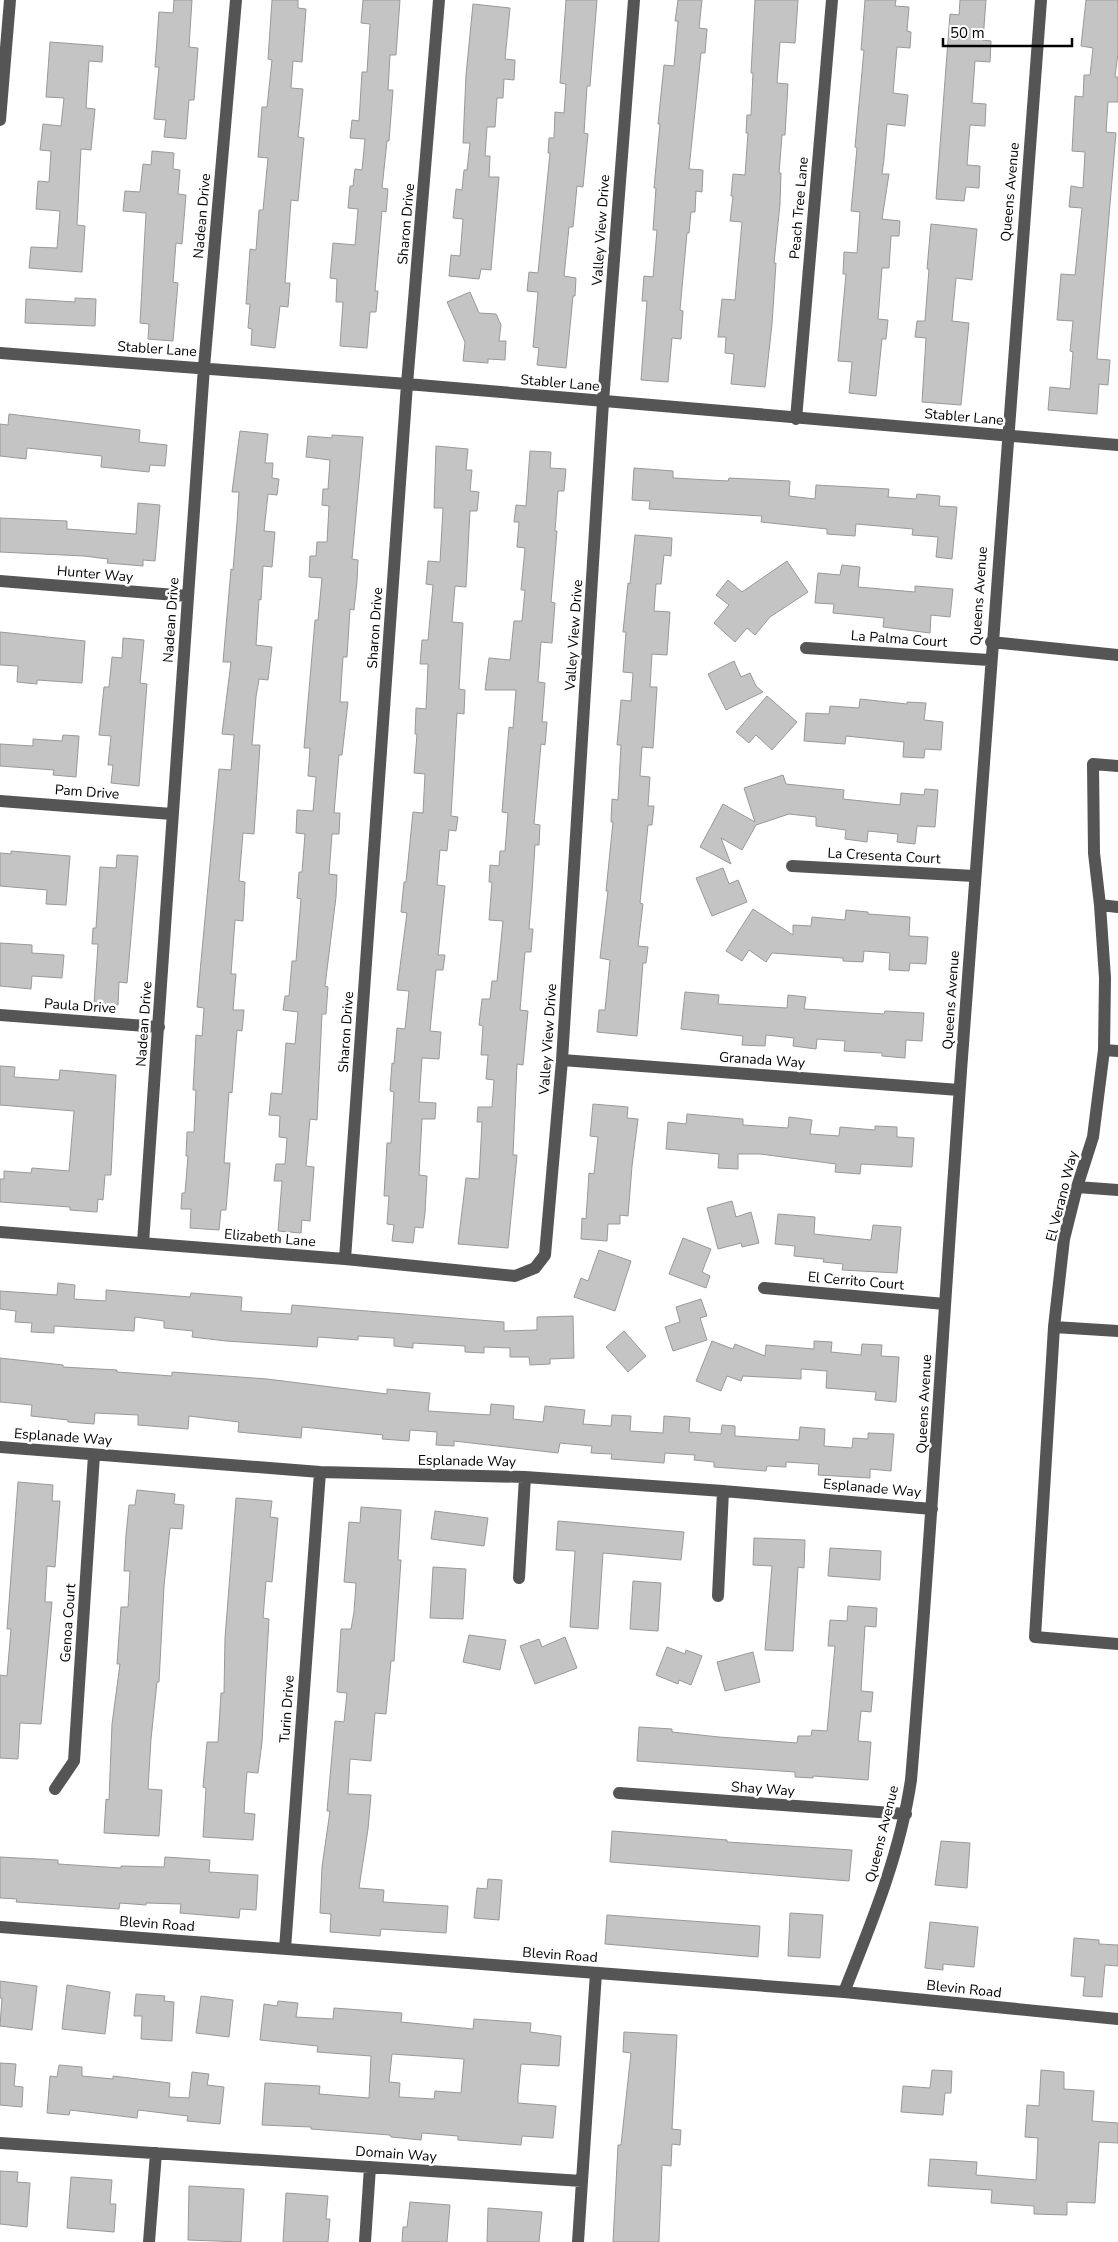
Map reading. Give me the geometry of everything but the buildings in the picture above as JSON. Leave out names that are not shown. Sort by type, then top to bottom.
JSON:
[{"type":"street","points":[[0,120],[10,0]]},
{"type":"street","name":"Nadean Drive","points":[[143,1243],[204,367],[236,0]]},
{"type":"street","name":"Sharon Drive","points":[[345,1259],[408,384],[440,0]]},
{"type":"street","name":"Valley View Drive","points":[[535,1268],[545,1255],[562,1060],[603,402],[634,0]]},
{"type":"street","name":"Peach Tree Lane","points":[[796,419],[832,0]]},
{"type":"street","name":"Queens Avenue","points":[[844,1992],[884,1893],[906,1814],[913,1754],[932,1509],[944,1304],[1005,436],[1041,0]]},
{"type":"street","name":"Stabler Lane","points":[[0,352],[204,367],[1118,445]]},
{"type":"street","name":"Hunter Way","points":[[0,581],[188,596]]},
{"type":"street","points":[[991,642],[1118,655]]},
{"type":"street","name":"La Palma Court","points":[[806,648],[989,660]]},
{"type":"street","name":"El Verano Way","points":[[1118,766],[1093,764],[1094,853],[1105,978],[1104,1050],[1093,1137],[1077,1187],[1064,1239],[1054,1327],[1034,1637],[1118,1644]]},
{"type":"street","name":"Pam Drive","points":[[0,801],[172,814]]},
{"type":"street","name":"La Cresenta Court","points":[[792,866],[974,876]]},
{"type":"street","points":[[1100,905],[1118,907]]},
{"type":"street","name":"Paula Drive","points":[[0,1015],[159,1027]]},
{"type":"street","points":[[1104,1050],[1118,1051]]},
{"type":"street","name":"Granada Way","points":[[562,1060],[960,1090]]},
{"type":"street","points":[[1077,1187],[1118,1190]]},
{"type":"street","name":"Elizabeth Lane","points":[[0,1232],[345,1259],[515,1276],[535,1268]]},
{"type":"street","name":"El Cerrito Court","points":[[764,1288],[944,1304]]},
{"type":"street","points":[[1054,1327],[1118,1331]]},
{"type":"street","name":"Esplanade Way","points":[[0,1447],[320,1472],[525,1477],[723,1490],[932,1509]]},
{"type":"street","name":"Genoa Court","points":[[55,1788],[74,1761],[94,1454]]},
{"type":"street","name":"Turin Drive","points":[[285,1949],[320,1472]]},
{"type":"street","points":[[519,1578],[525,1477]]},
{"type":"street","points":[[718,1596],[723,1490]]},
{"type":"street","name":"Shay Way","points":[[619,1793],[906,1814]]},
{"type":"street","name":"Blevin Road","points":[[0,1927],[844,1992],[1118,2019]]},
{"type":"street","points":[[578,2242],[596,1973]]},
{"type":"street","name":"Domain Way","points":[[0,2143],[582,2181]]},
{"type":"street","points":[[149,2242],[156,2154]]},
{"type":"street","points":[[365,2242],[370,2167]]}]
